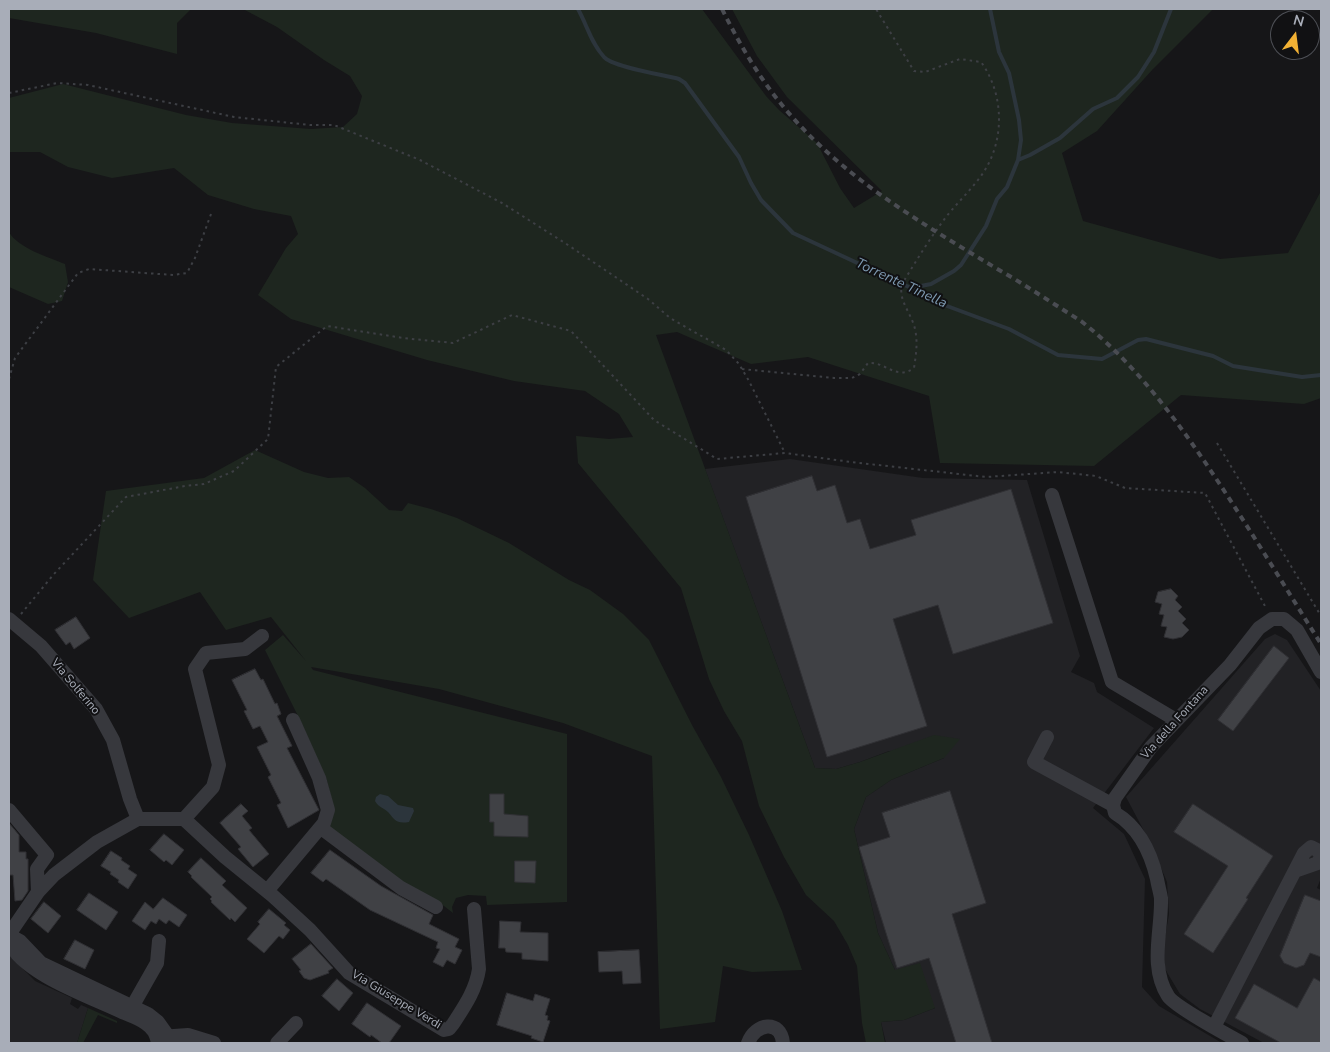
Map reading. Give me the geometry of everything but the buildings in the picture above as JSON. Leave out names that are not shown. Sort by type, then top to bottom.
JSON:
[{"type":"street","points":[[1052,495],[1112,682],[1176,720]]},
{"type":"street","points":[[1272,619],[1284,619],[1296,630],[1321,672]]},
{"type":"street","name":"Via della Fontana","points":[[1113,805],[1115,798],[1151,747],[1230,665],[1259,628],[1272,619]]},
{"type":"street","name":"Via Solferino","points":[[11,621],[51,657],[96,710],[107,726],[138,819]]},
{"type":"street","points":[[9,936],[38,892],[54,875],[81,853],[138,819],[184,819],[213,787],[218,765],[195,669],[206,653],[245,649],[262,636]]},
{"type":"street","points":[[267,891],[321,828],[328,814],[320,778],[293,720]]},
{"type":"street","points":[[1047,737],[1034,762],[1113,805],[1115,813],[1126,820],[1145,843],[1154,865],[1161,896],[1157,956],[1160,981],[1169,998],[1242,1043]]},
{"type":"street","points":[[9,810],[47,855],[37,870],[38,892]]},
{"type":"street","name":"Via Giuseppe Verdi","points":[[184,819],[225,858],[267,891],[310,930],[349,973],[444,1030],[449,1029],[453,1024],[478,979],[479,969],[474,909]]},
{"type":"street","points":[[321,828],[401,888],[436,907]]},
{"type":"street","points":[[1214,1027],[1295,871]]},
{"type":"street","points":[[9,936],[20,941],[38,961],[130,1010],[151,1027],[161,1039],[188,1035],[214,1043]]},
{"type":"street","points":[[9,936],[17,953],[41,974],[130,1010]]},
{"type":"street","points":[[130,1010],[157,963],[158,941]]},
{"type":"street","points":[[277,1043],[296,1023]]},
{"type":"street","points":[[748,1043],[755,1030],[768,1026],[776,1029],[781,1034],[783,1043]]},
{"type":"path","points":[[742,369],[852,378],[860,374],[868,363],[875,362],[901,373],[907,373],[914,368],[917,349],[915,329],[900,292],[902,284],[945,218],[972,188],[990,163],[1000,118],[992,85],[980,62],[960,59],[925,72],[914,71],[876,9]]},
{"type":"path","points":[[9,93],[57,83],[88,85],[234,118],[310,125],[334,125],[420,160],[502,203],[648,299],[670,318],[726,350],[742,369],[785,452]]},
{"type":"path","points":[[9,379],[15,358],[78,273],[89,269],[172,276],[187,273],[195,258],[211,214]]},
{"type":"path","points":[[11,621],[126,497],[204,484],[234,471],[268,439],[276,367],[327,326],[403,338],[453,343],[512,315],[571,331],[654,420],[717,459],[785,452],[851,462],[986,477],[1058,472],[1096,476],[1125,488],[1205,493],[1272,619]]},
{"type":"path","points":[[1217,444],[1321,616]]},
{"type":"shaded area","points":[[9,9],[191,9],[177,23],[177,54],[96,33],[9,18]]},
{"type":"shaded area","points":[[243,9],[702,9],[766,96],[817,143],[840,188],[854,208],[882,191],[787,97],[757,56],[732,9],[1212,10],[1153,69],[1097,131],[1062,153],[1083,221],[1220,259],[1288,253],[1321,191],[1321,398],[1304,404],[1181,395],[1094,466],[940,463],[929,396],[808,357],[751,364],[677,332],[656,335],[815,768],[836,769],[934,735],[960,739],[944,758],[891,780],[866,797],[854,829],[878,933],[895,970],[920,963],[935,1008],[904,1020],[881,1022],[885,1043],[866,1043],[862,1023],[857,966],[848,945],[834,921],[806,895],[784,857],[759,806],[742,741],[724,711],[709,679],[681,588],[578,463],[576,436],[609,439],[633,437],[619,414],[585,391],[514,381],[427,360],[291,319],[258,295],[286,248],[298,234],[291,216],[254,209],[208,195],[174,168],[112,178],[68,167],[40,152],[9,152],[9,98],[63,84],[186,115],[232,123],[311,129],[343,127],[357,114],[362,96],[350,76],[277,27]]},
{"type":"shaded area","points":[[9,232],[13,238],[26,247],[65,264],[68,282],[62,301],[48,304],[9,287]]},
{"type":"shaded area","points":[[255,450],[304,472],[328,478],[349,477],[365,488],[389,510],[402,511],[408,503],[457,518],[509,543],[569,580],[590,590],[623,614],[649,640],[721,777],[782,911],[802,970],[752,972],[723,966],[715,1022],[660,1029],[652,756],[563,723],[439,689],[311,667],[313,670],[567,734],[567,902],[487,905],[486,896],[468,895],[456,898],[452,907],[453,913],[440,903],[411,889],[329,830],[334,809],[327,781],[303,726],[265,650],[283,635],[306,661],[271,617],[226,630],[200,592],[129,618],[93,580],[106,491],[204,478]]},
{"type":"shaded area","points":[[790,459],[923,478],[1027,480],[1080,656],[1071,672],[1094,683],[1097,692],[1154,728],[1093,808],[1124,834],[1145,879],[1142,987],[1159,1006],[1222,1043],[886,1043],[881,1022],[904,1020],[935,1008],[895,970],[878,933],[854,829],[866,797],[891,780],[944,758],[889,751],[836,769],[815,768],[705,469]]},
{"type":"shaded area","points":[[1275,634],[1287,640],[1321,691],[1321,878],[1317,888],[1321,890],[1321,1043],[1264,1043],[1200,1009],[1180,994],[1165,969],[1164,943],[1169,914],[1167,882],[1152,846],[1126,797],[1265,639]]},
{"type":"shaded area","points":[[380,794],[388,796],[398,805],[413,808],[414,811],[409,822],[396,821],[386,810],[378,805],[375,801],[376,797]]},
{"type":"shaded area","points":[[9,955],[35,981],[72,998],[70,1004],[78,1009],[81,1005],[88,1008],[77,1043],[9,1043]]},
{"type":"shaded area","points":[[88,1008],[117,1021],[117,1023],[98,1015],[83,1043],[77,1043]]},
{"type":"waterway","name":"Torrente Tinella","points":[[578,9],[592,40],[609,61],[679,79],[685,83],[739,157],[761,200],[793,233],[939,303],[1009,329],[1058,355],[1102,359],[1138,340],[1146,339],[1213,356],[1233,366],[1302,377],[1321,375]]},
{"type":"waterway","points":[[911,288],[931,284],[961,265],[986,226],[997,199],[1007,187],[1018,160],[1021,140],[1019,120],[1009,73],[999,52],[990,9]]},
{"type":"waterway","points":[[1018,160],[1060,138],[1093,109],[1117,98],[1138,77],[1154,52],[1171,9]]},
{"type":"railway","points":[[722,9],[749,59],[773,94],[804,130],[828,153],[854,175],[909,214],[1081,321],[1102,338],[1139,376],[1173,417],[1204,461],[1321,644]]}]
